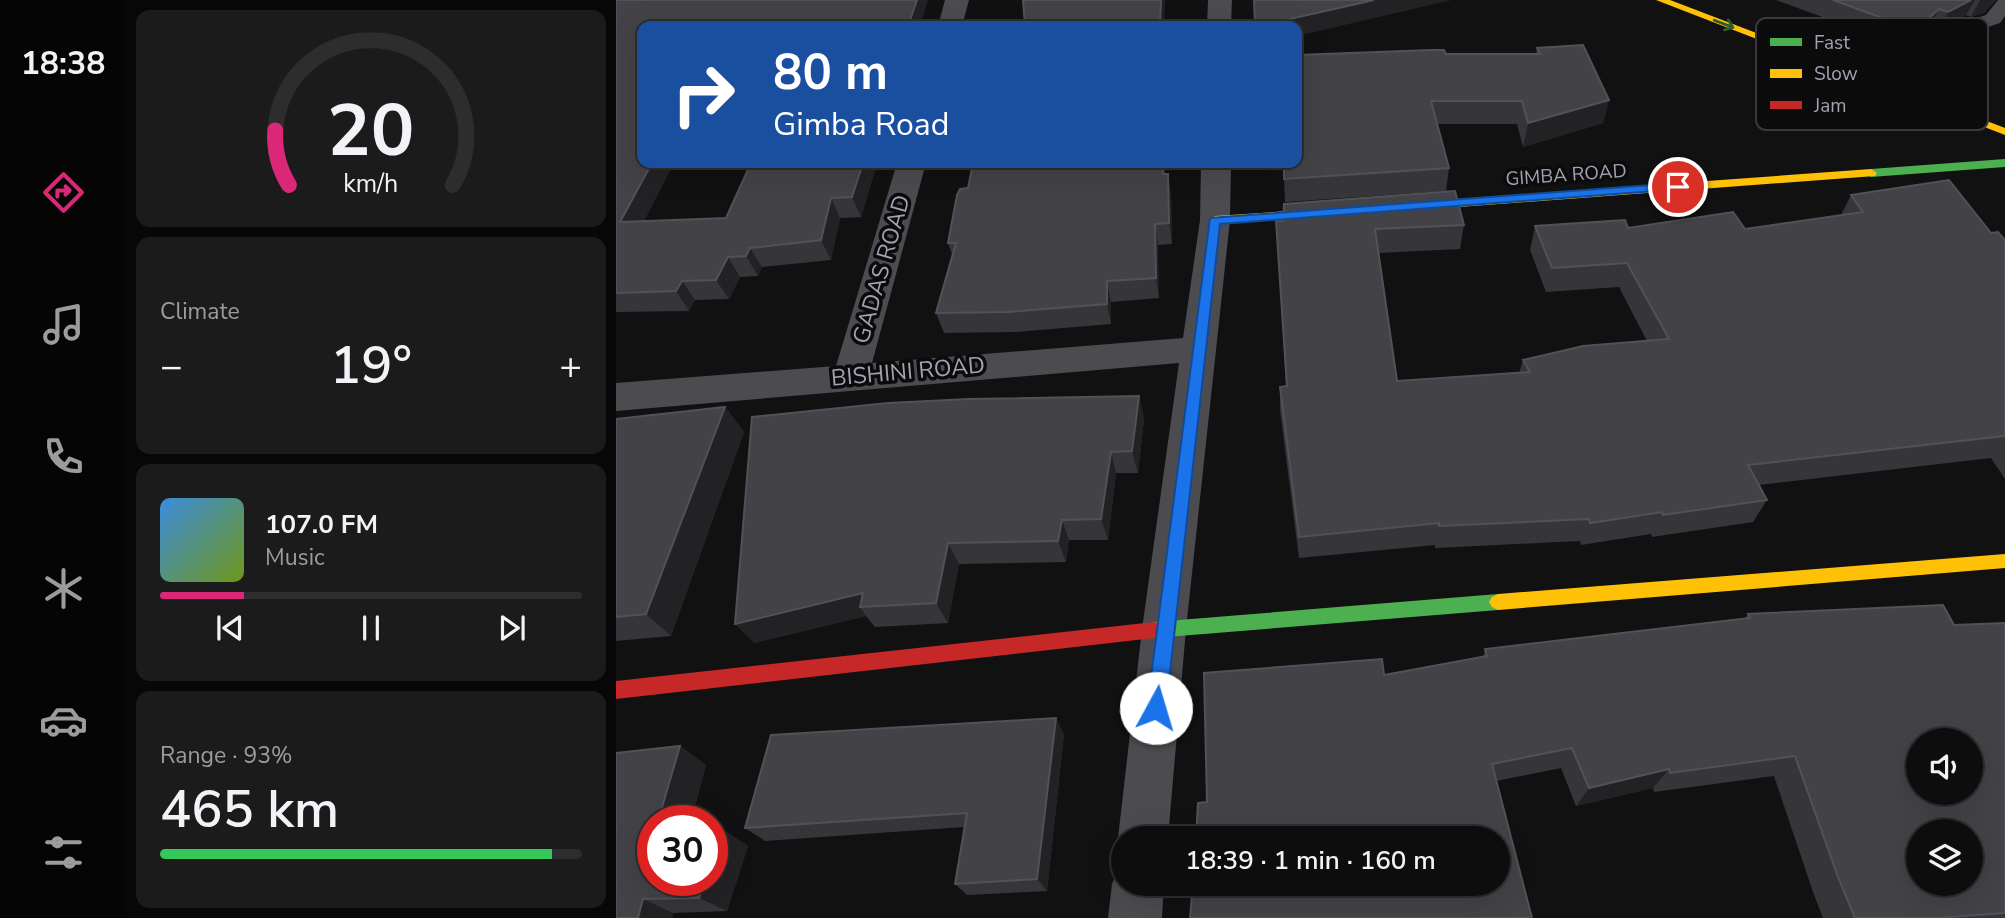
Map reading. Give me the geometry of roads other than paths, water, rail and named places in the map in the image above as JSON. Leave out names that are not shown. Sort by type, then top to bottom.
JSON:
[{"type":"street","points":[[951,21],[957,0]]},
{"type":"street","points":[[1219,21],[1220,0]]},
{"type":"street","points":[[1661,0],[1756,36]]},
{"type":"street","points":[[1988,125],[2005,132]]},
{"type":"street","name":"GIMBA ROAD","points":[[1395,207],[2005,163]]},
{"type":"street","name":"GADAS ROAD","points":[[851,375],[910,168]]},
{"type":"street","points":[[1144,826],[1164,629],[1200,349],[1214,220],[1216,168]]},
{"type":"street","points":[[1214,220],[1353,210]]},
{"type":"street","name":"BISHINI ROAD","points":[[616,397],[851,375],[1200,349]]},
{"type":"street","points":[[616,690],[1164,629],[2005,562]]},
{"type":"street","points":[[1135,918],[1137,896]]},
{"type":"lane","points":[[1988,21],[1993,19],[2005,3]]}]
